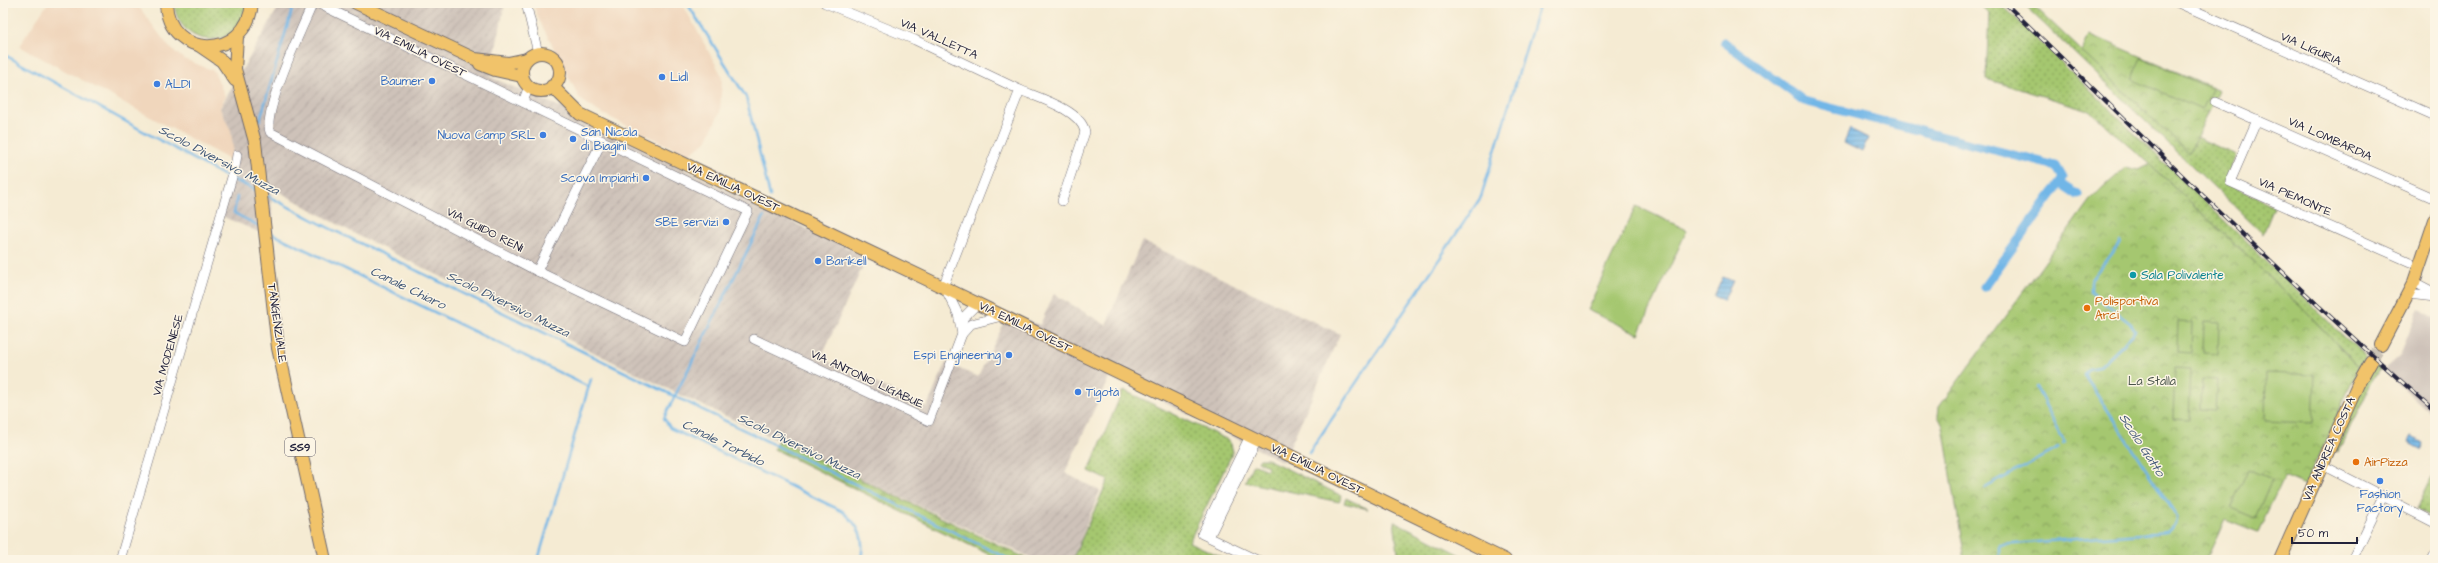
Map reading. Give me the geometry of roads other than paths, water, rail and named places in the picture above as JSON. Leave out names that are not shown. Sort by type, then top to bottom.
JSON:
[{"type":"main road","name":"TANGENZIALE","points":[[166,3],[167,14],[179,35],[199,46],[222,62],[239,86]]},
{"type":"main road","points":[[199,46],[219,46],[237,37],[248,21],[252,3]]},
{"type":"main road","name":"VIA EMILIA OVEST","points":[[356,3],[475,59],[508,63],[532,56]]},
{"type":"main road","name":"TANGENZIALE","points":[[237,37],[235,69],[254,138],[261,180],[278,348],[325,560]]},
{"type":"main road","points":[[550,55],[558,64],[559,76],[552,86],[541,90],[526,81],[523,64],[532,56],[550,55]]},
{"type":"main road","name":"VIA EMILIA OVEST","points":[[475,59],[481,66],[526,81]]},
{"type":"main road","name":"VIA EMILIA OVEST","points":[[552,86],[580,114],[944,287],[1505,560]]},
{"type":"main road","points":[[2381,345],[2414,282],[2435,220]]},
{"type":"main road","name":"VIA ANDREA COSTA","points":[[2280,560],[2358,384],[2371,361]]},
{"type":"street","name":"VIA GUIDO RENI","points":[[313,3],[283,72],[268,123],[270,132],[275,136],[537,271],[685,342]]},
{"type":"street","name":"VIA EMILIA OVEST","points":[[317,3],[748,211],[685,342]]},
{"type":"street","points":[[526,3],[532,56]]},
{"type":"street","name":"VIA VALLETTA","points":[[825,3],[915,40],[1073,114],[1084,128],[1085,132],[1062,201]]},
{"type":"street","name":"VIA LIGURIA","points":[[2178,3],[2435,116]]},
{"type":"street","points":[[523,102],[526,81]]},
{"type":"street","points":[[1002,316],[965,327],[944,287],[1020,90]]},
{"type":"street","name":"VIA LOMBARDIA","points":[[2215,102],[2435,199]]},
{"type":"street","name":"VIA PIEMONTE","points":[[2257,120],[2230,182],[2410,262]]},
{"type":"street","points":[[537,271],[602,141]]},
{"type":"street","name":"VIA MODENESE","points":[[120,560],[229,188],[237,155]]},
{"type":"street","points":[[2414,282],[2435,293]]},
{"type":"street","points":[[2408,294],[2435,297]]},
{"type":"street","name":"VIA ANTONIO LIGABUE","points":[[754,339],[929,421],[965,327],[977,304]]},
{"type":"street","points":[[1254,438],[1206,535],[1257,560]]},
{"type":"street","points":[[2322,465],[2435,523]]},
{"type":"street","points":[[2352,560],[2383,496]]},
{"type":"street","points":[[2432,560],[2435,554]]},
{"type":"water","points":[[1850,129],[1868,138],[1862,152],[1844,143]]},
{"type":"water","points":[[1723,277],[1733,281],[1723,301],[1714,296]]},
{"type":"water","points":[[2412,437],[2423,443],[2420,449],[2409,443]]},
{"type":"waterway","name":"Canale Chiaro","points":[[260,120],[294,3]]},
{"type":"waterway","name":"Canale Torbido","points":[[687,3],[746,97],[770,196]]},
{"type":"waterway","points":[[1309,453],[1481,197],[1540,3]]},
{"type":"waterway","points":[[1724,42],[1804,101],[2056,166],[2063,178],[2060,183],[2078,195]]},
{"type":"waterway","name":"Scolo Diversivo Muzza","points":[[3,54],[221,174],[256,190]]},
{"type":"waterway","points":[[1984,287],[2060,183]]},
{"type":"waterway","name":"Scolo Diversivo Muzza","points":[[264,194],[327,227],[1011,560]]},
{"type":"waterway","name":"Canale Chiaro","points":[[237,197],[234,213],[261,227]]},
{"type":"waterway","name":"Canale Torbido","points":[[764,217],[664,418],[670,428],[842,511],[853,522],[860,533],[862,545],[861,560]]},
{"type":"waterway","name":"Canale Chiaro","points":[[269,232],[589,387]]},
{"type":"waterway","name":"Scolo Gatto","points":[[2000,560],[2000,545],[2167,532],[2172,528],[2176,521],[2174,512],[2084,375],[2088,369],[2099,367],[2132,335],[2135,330],[2131,324],[2090,292],[2090,281],[2120,242]]},
{"type":"waterway","name":"Canale Chiaro","points":[[538,560],[591,379]]},
{"type":"waterway","points":[[2036,387],[2065,443],[2063,444]]},
{"type":"waterway","points":[[1985,488],[2058,448]]},
{"type":"tunnel","points":[[2371,361],[2381,345]]},
{"type":"railway","points":[[2005,3],[2217,210],[2325,312],[2435,411]]},
{"type":"place","name":"Lidl","points":[[662,77]]},
{"type":"place","name":"Baumer","points":[[432,81]]},
{"type":"place","name":"ALDI","points":[[157,84]]},
{"type":"place","name":"Nuova Camp SRL","points":[[543,135]]},
{"type":"place","name":"San Nicola di Biagini","points":[[573,139]]},
{"type":"place","name":"Scova Impianti","points":[[646,178]]},
{"type":"place","name":"SBE servizi","points":[[726,222]]},
{"type":"place","name":"Barikell","points":[[818,261]]},
{"type":"place","name":"Sala Polivalente","points":[[2133,275]]},
{"type":"place","name":"Polisportiva Arci","points":[[2087,308]]},
{"type":"place","name":"Espi Engineering","points":[[1009,355]]},
{"type":"place","name":"Tigotà","points":[[1078,392]]},
{"type":"place","name":"AirPizza","points":[[2356,462]]},
{"type":"place","name":"Fashion Factory","points":[[2380,481]]},
{"type":"park label","name":"La Stalla","points":[[2152,381]]}]
